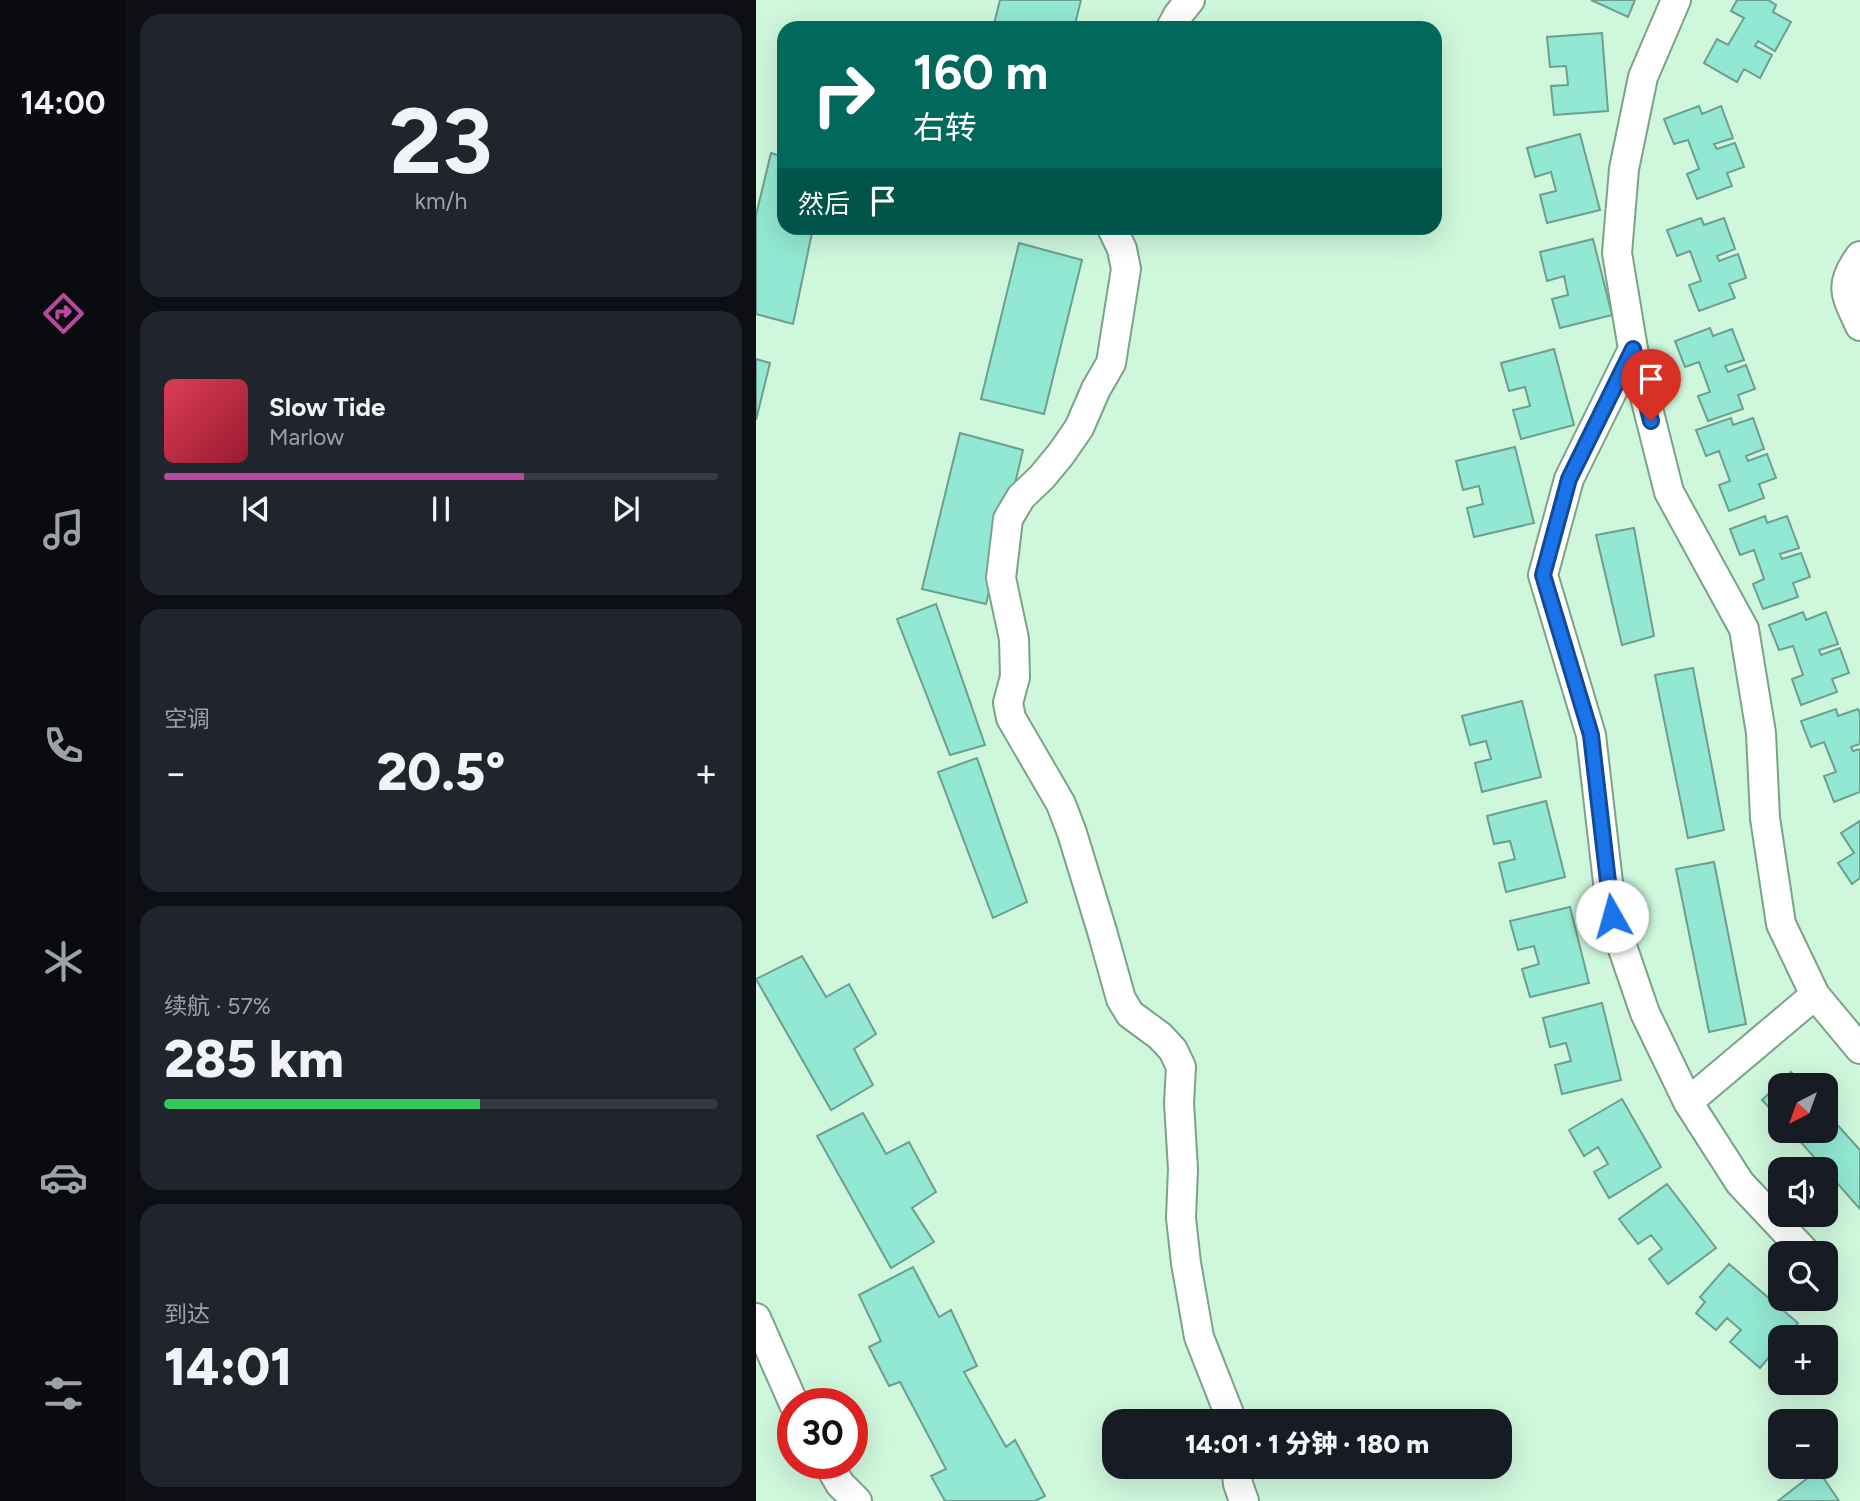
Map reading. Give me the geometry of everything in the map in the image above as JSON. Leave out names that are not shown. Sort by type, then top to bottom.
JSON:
[{"type":"street","points":[[1175,21],[1189,0]]},
{"type":"street","points":[[1676,0],[1643,77],[1625,169],[1617,253],[1633,349],[1669,492],[1744,629],[1761,733],[1765,818],[1782,924],[1815,995],[1860,1049]]},
{"type":"street","points":[[1115,235],[1122,249],[1126,269],[1111,363],[1079,428],[1042,477],[1020,497],[1008,519],[1001,578],[1014,639],[1015,677],[1008,702],[1011,718],[1061,803],[1121,999],[1130,1014],[1173,1049],[1181,1067],[1179,1103],[1184,1251],[1199,1337],[1227,1409]]},
{"type":"street","points":[[1860,256],[1845,283],[1849,302],[1860,326]]},
{"type":"street","points":[[1633,349],[1569,479],[1543,575],[1591,735],[1612,916],[1645,1013],[1688,1102],[1740,1183],[1796,1241]]},
{"type":"street","points":[[1688,1102],[1815,995]]},
{"type":"street","points":[[756,1318],[787,1388]]},
{"type":"street","points":[[837,1479],[857,1501]]},
{"type":"street","points":[[1237,1479],[1244,1501]]},
{"type":"building","points":[[1000,0],[1081,0],[1076,21],[995,21]]},
{"type":"building","points":[[1591,0],[1635,0],[1628,17]]},
{"type":"building","points":[[1737,0],[1768,0],[1776,5],[1773,12],[1791,22],[1775,51],[1758,41],[1755,46],[1772,55],[1760,78],[1744,69],[1737,82],[1704,63],[1717,39],[1728,45],[1744,18],[1731,11]]},
{"type":"building","points":[[1602,33],[1608,111],[1554,115],[1551,86],[1568,85],[1566,66],[1550,67],[1547,37]]},
{"type":"building","points":[[1699,106],[1702,114],[1721,106],[1733,138],[1714,144],[1717,149],[1735,143],[1744,167],[1727,173],[1732,186],[1697,199],[1687,174],[1699,169],[1688,140],[1674,144],[1664,119]]},
{"type":"building","points":[[1580,134],[1600,210],[1547,223],[1540,195],[1556,191],[1551,172],[1535,177],[1527,148]]},
{"type":"building","points":[[771,153],[777,155],[777,235],[812,235],[793,324],[756,314],[756,215]]},
{"type":"building","points":[[1701,218],[1704,225],[1724,218],[1735,249],[1717,256],[1719,261],[1738,254],[1746,278],[1729,284],[1735,298],[1699,311],[1689,285],[1701,281],[1690,251],[1677,256],[1667,230]]},
{"type":"building","points":[[1593,239],[1612,315],[1560,328],[1552,299],[1568,295],[1564,276],[1547,281],[1540,252]]},
{"type":"building","points":[[1019,243],[1082,260],[1044,414],[981,399]]},
{"type":"building","points":[[1710,328],[1713,336],[1732,329],[1744,360],[1725,366],[1728,372],[1746,365],[1755,389],[1738,395],[1743,409],[1708,421],[1698,396],[1710,392],[1699,362],[1685,367],[1675,341]]},
{"type":"building","points":[[1554,349],[1574,425],[1521,439],[1513,410],[1530,406],[1525,387],[1509,391],[1501,363]]},
{"type":"building","points":[[756,359],[770,363],[756,420]]},
{"type":"building","points":[[1731,418],[1733,425],[1753,418],[1764,449],[1746,456],[1748,461],[1767,454],[1776,478],[1759,484],[1764,498],[1729,511],[1719,485],[1730,481],[1719,451],[1706,456],[1696,430]]},
{"type":"building","points":[[960,433],[1023,450],[986,604],[922,589]]},
{"type":"building","points":[[1515,447],[1534,523],[1474,537],[1467,508],[1483,504],[1479,486],[1463,490],[1456,461]]},
{"type":"building","points":[[1765,516],[1767,523],[1787,516],[1799,548],[1780,554],[1782,559],[1801,553],[1810,577],[1793,583],[1798,597],[1763,609],[1753,584],[1764,579],[1754,550],[1740,555],[1730,529]]},
{"type":"building","points":[[1634,528],[1654,636],[1622,645],[1596,535]]},
{"type":"building","points":[[936,604],[985,745],[950,755],[897,619]]},
{"type":"building","points":[[1803,612],[1806,620],[1826,612],[1838,644],[1819,650],[1821,655],[1840,648],[1849,673],[1832,679],[1837,692],[1801,705],[1792,679],[1803,675],[1793,646],[1779,650],[1769,625]]},
{"type":"building","points":[[1693,668],[1724,830],[1688,838],[1655,675]]},
{"type":"building","points":[[1522,701],[1541,777],[1482,792],[1475,763],[1491,759],[1486,741],[1470,745],[1462,716]]},
{"type":"building","points":[[1836,709],[1838,716],[1858,709],[1860,714],[1860,744],[1851,747],[1853,751],[1860,749],[1860,792],[1834,802],[1824,776],[1836,772],[1824,742],[1811,747],[1801,721]]},
{"type":"building","points":[[977,758],[1027,902],[993,918],[938,772]]},
{"type":"building","points":[[1546,801],[1565,877],[1506,892],[1499,863],[1515,859],[1510,841],[1494,844],[1487,816]]},
{"type":"building","points":[[1860,821],[1860,878],[1852,884],[1838,863],[1854,853],[1841,833]]},
{"type":"building","points":[[1714,862],[1746,1024],[1709,1032],[1676,869]]},
{"type":"building","points":[[1570,907],[1589,983],[1530,997],[1522,969],[1539,964],[1534,946],[1518,950],[1510,921]]},
{"type":"building","points":[[802,956],[826,997],[849,984],[876,1034],[854,1049],[873,1085],[831,1110],[756,979]]},
{"type":"building","points":[[1602,1003],[1621,1080],[1562,1094],[1555,1065],[1571,1061],[1566,1043],[1550,1047],[1543,1018]]},
{"type":"building","points":[[1768,1094],[1768,1106],[1762,1100]]},
{"type":"building","points":[[1622,1099],[1661,1167],[1609,1198],[1594,1172],[1608,1164],[1598,1147],[1584,1156],[1569,1130]]},
{"type":"building","points":[[863,1113],[886,1154],[909,1142],[936,1192],[912,1208],[934,1242],[891,1268],[817,1136]]},
{"type":"building","points":[[1838,1125],[1860,1150],[1860,1209],[1838,1184],[1838,1157],[1814,1157],[1802,1143],[1838,1143]]},
{"type":"building","points":[[1667,1184],[1716,1248],[1668,1284],[1649,1259],[1662,1249],[1651,1235],[1638,1244],[1619,1219]]},
{"type":"building","points":[[1729,1264],[1768,1297],[1768,1311],[1784,1311],[1798,1323],[1768,1325],[1768,1358],[1760,1368],[1730,1342],[1741,1330],[1727,1318],[1716,1330],[1696,1313],[1705,1302],[1700,1297]]},
{"type":"building","points":[[913,1267],[939,1317],[951,1310],[977,1366],[964,1372],[1006,1447],[1015,1440],[1045,1496],[1035,1501],[945,1501],[931,1476],[946,1469],[900,1382],[889,1386],[869,1347],[881,1341],[859,1295]]},
{"type":"building","points":[[1806,1479],[1824,1479],[1839,1501],[1778,1501]]},
{"type":"route","points":[[1612,916],[1591,735],[1543,575],[1569,479],[1633,349],[1651,421]]}]
